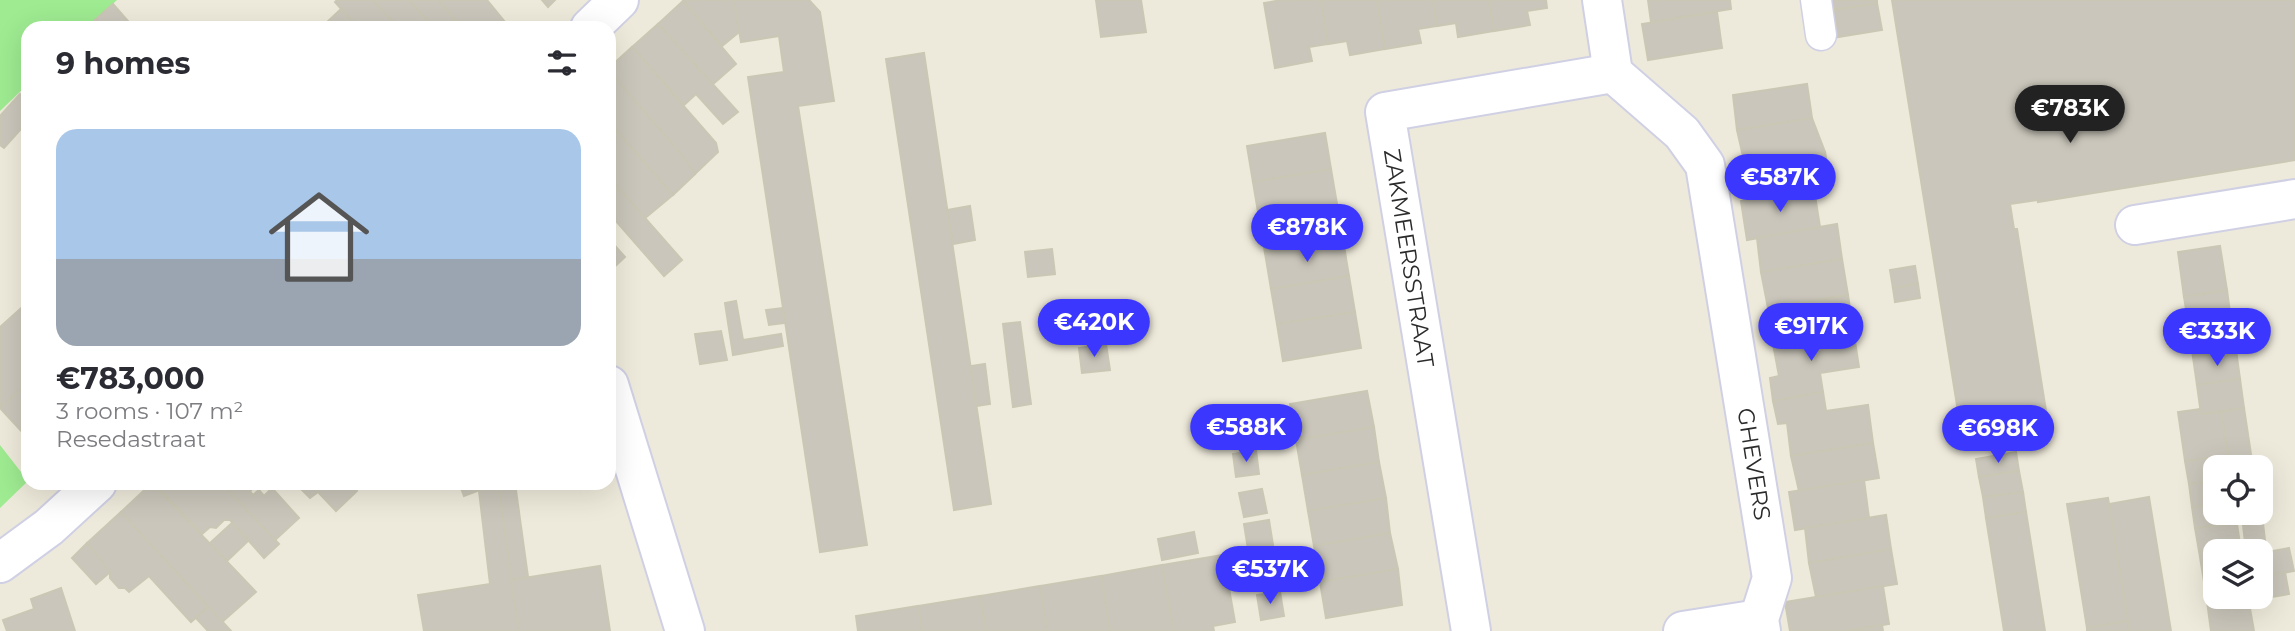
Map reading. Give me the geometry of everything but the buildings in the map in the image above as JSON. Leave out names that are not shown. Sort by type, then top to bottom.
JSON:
[{"type":"street","points":[[597,21],[619,0]]},
{"type":"street","points":[[1602,0],[1612,73]]},
{"type":"street","name":"GHEVERS","points":[[1612,73],[1682,133],[1704,165],[1772,578],[1760,625]]},
{"type":"street","name":"ZAKMEERSSTRAAT","points":[[1471,631],[1385,112],[1612,73]]},
{"type":"street","points":[[2135,225],[2295,199]]},
{"type":"street","points":[[616,409],[685,631]]},
{"type":"street","points":[[0,563],[49,527],[89,490]]},
{"type":"street","points":[[1684,631],[1760,625]]},
{"type":"lane","points":[[1815,0],[1821,35]]},
{"type":"green space","points":[[0,0],[117,0],[94,21],[21,21],[21,91],[0,111]]},
{"type":"green space","points":[[0,445],[21,472],[21,488],[0,508]]}]
